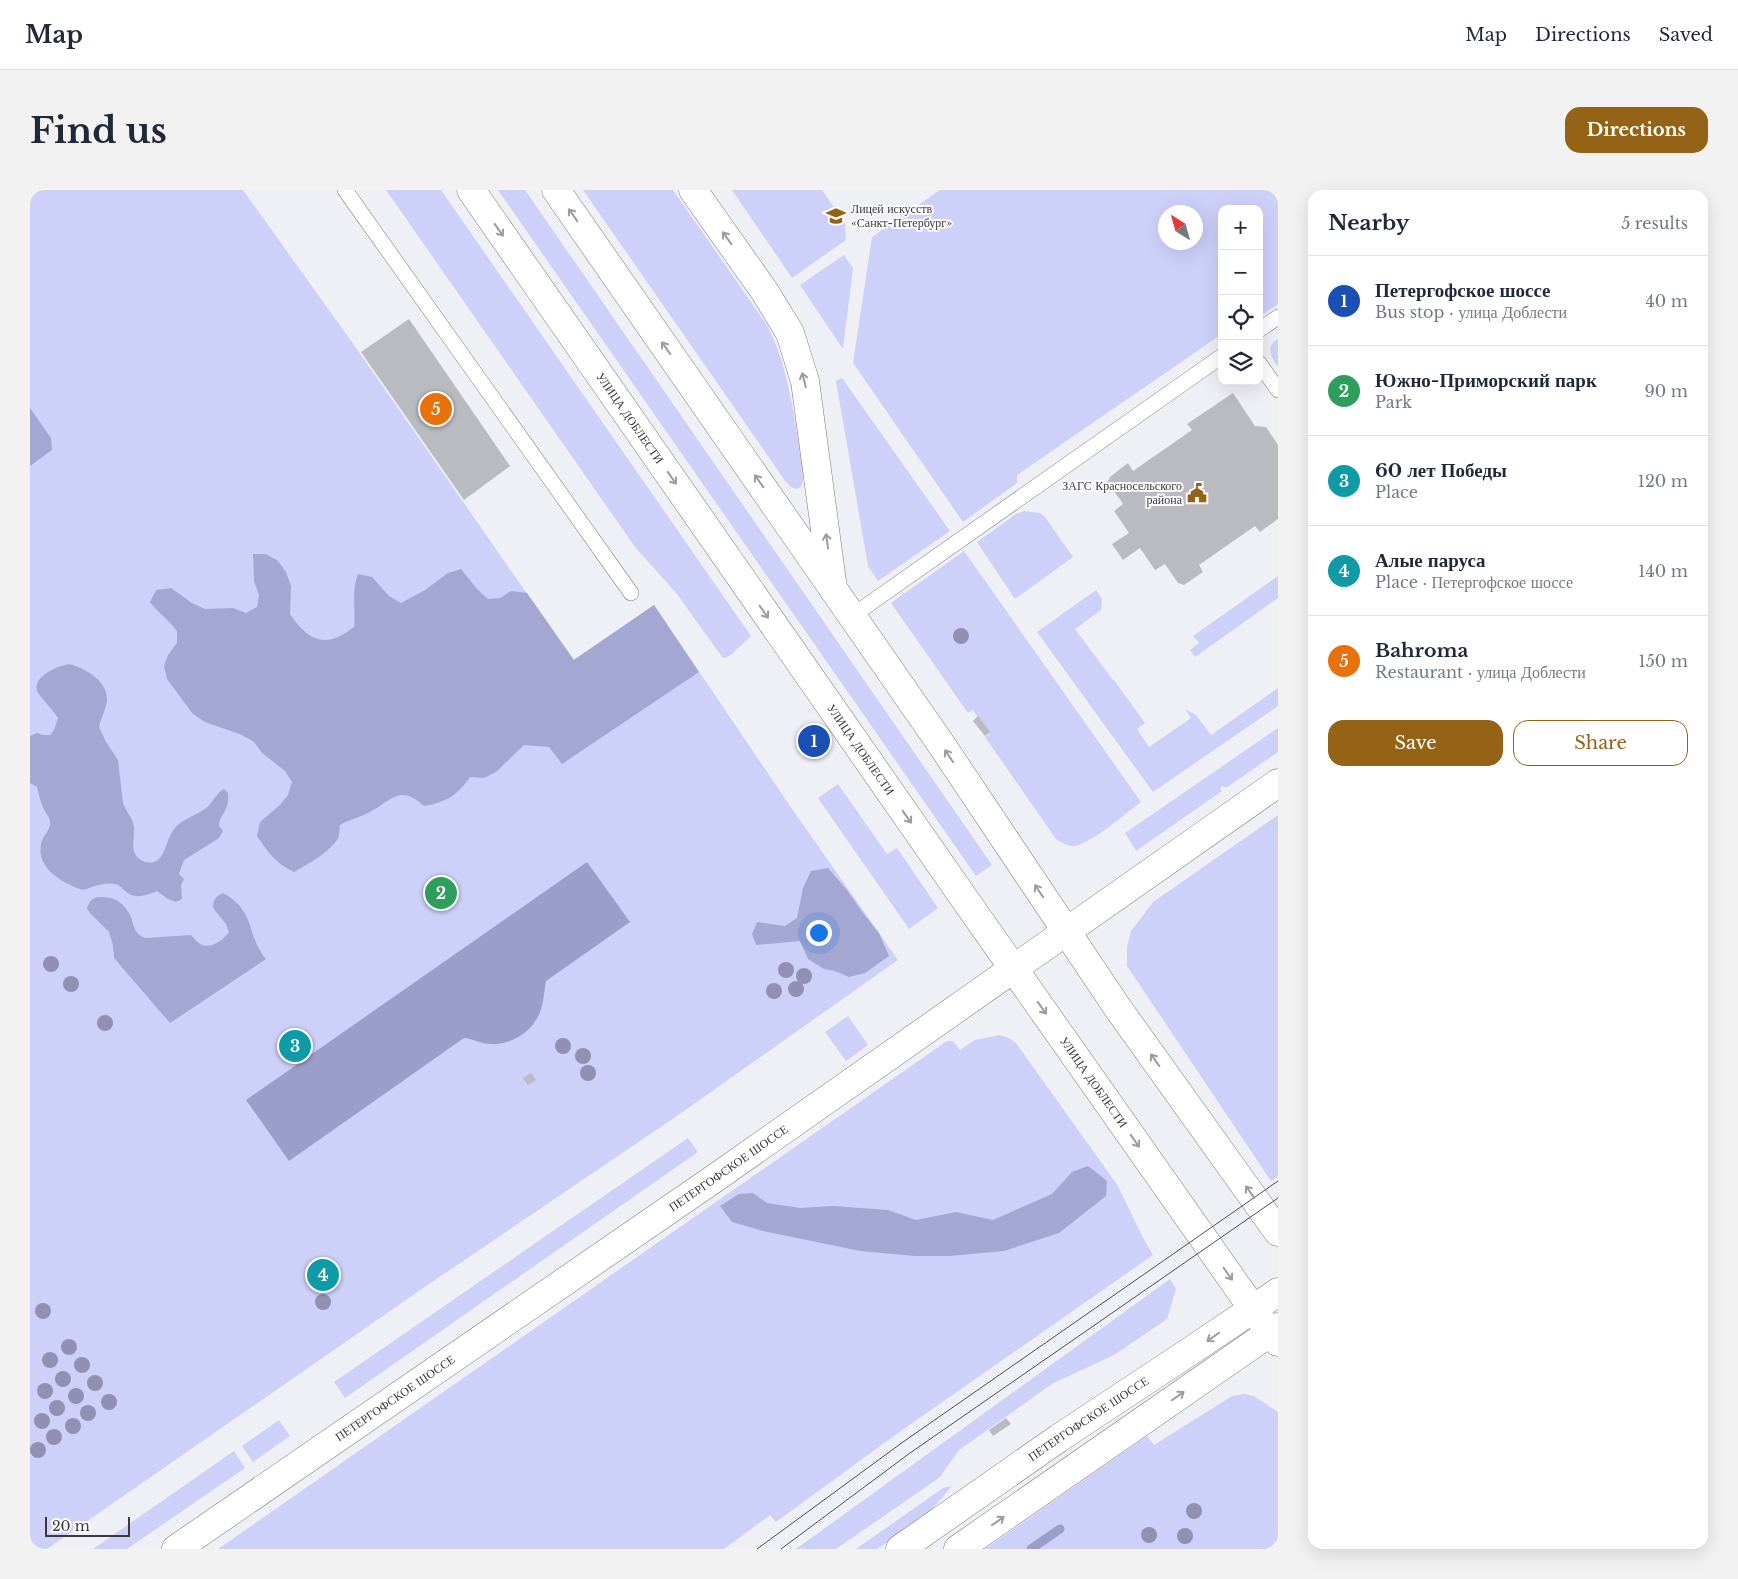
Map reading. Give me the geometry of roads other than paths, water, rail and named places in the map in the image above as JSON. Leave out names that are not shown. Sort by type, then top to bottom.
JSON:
[{"type":"main road","name":"УЛИЦА ДОБЛЕСТИ","points":[[471,190],[1253,1309],[1275,1334]]},
{"type":"main road","points":[[556,190],[941,744],[1117,1007],[1278,1232]]},
{"type":"main road","points":[[693,190],[765,292],[790,334],[805,381],[833,589]]},
{"type":"main road","name":"ПЕТЕРГОФСКОЕ ШОССЕ","points":[[176,1549],[718,1176],[1278,783]]},
{"type":"main road","name":"ПЕТЕРГОФСКОЕ ШОССЕ","points":[[900,1549],[1059,1438],[1278,1292]]},
{"type":"main road","points":[[958,1549],[1275,1334]]},
{"type":"lane","points":[[345,190],[631,593]]},
{"type":"lane","points":[[1263,327],[1278,317]]},
{"type":"lane","points":[[852,616],[1218,359]]},
{"type":"lane","points":[[1263,369],[1278,390]]},
{"type":"waterway","points":[[1031,1549],[1060,1529]]},
{"type":"tram line","points":[[757,1549],[903,1442],[1278,1181]]},
{"type":"tram line","points":[[781,1549],[910,1453],[1278,1198]]},
{"type":"place","name":"Лицей искусств «Санкт-Петербург»","points":[[836,216]]},
{"type":"place","name":"Bahroma","points":[[436,409]]},
{"type":"place","name":"ЗАГС Красносельского района","points":[[1197,493]]},
{"type":"place","name":"Петергофское шоссе","points":[[814,741]]},
{"type":"place","name":"Южно-Приморский парк","points":[[441,893]]},
{"type":"place","name":"60 лет Победы","points":[[295,1046]]},
{"type":"place","name":"Алые паруса","points":[[323,1275]]}]
